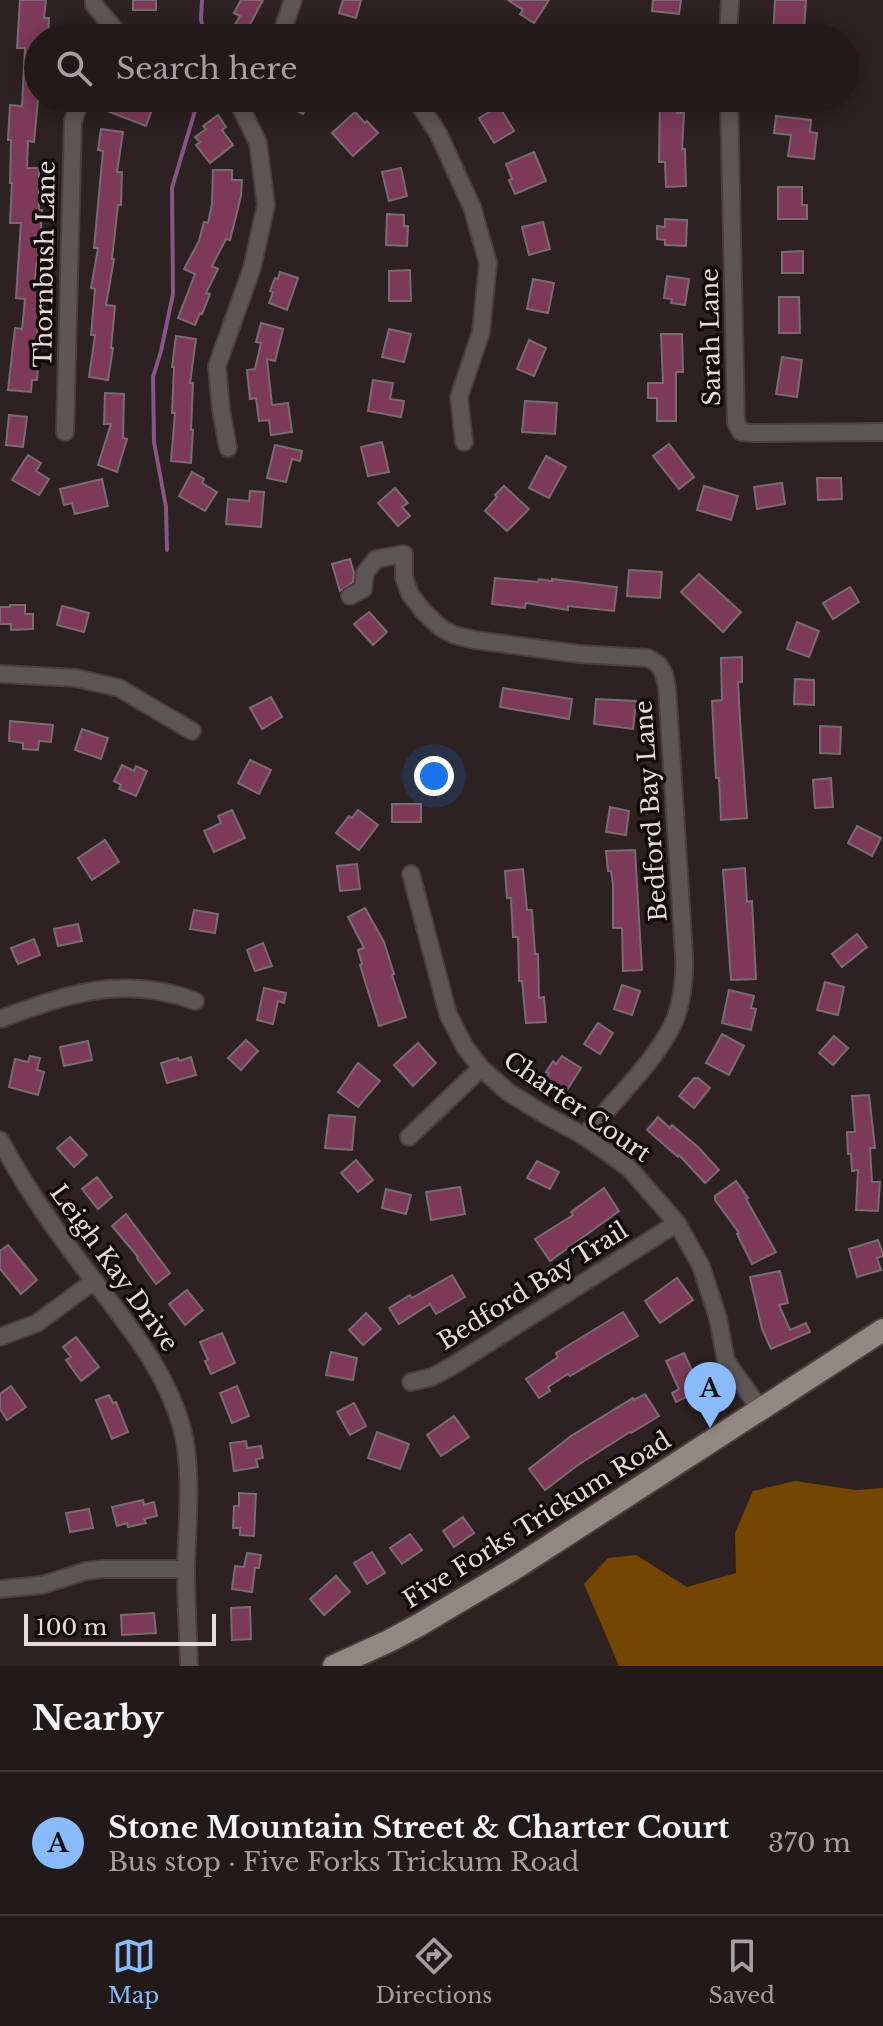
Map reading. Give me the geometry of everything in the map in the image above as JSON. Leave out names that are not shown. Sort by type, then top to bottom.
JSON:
[{"type":"main road","name":"Five Forks Trickum Road","points":[[334,1666],[419,1625],[499,1578],[883,1330]]},
{"type":"street","points":[[94,0],[94,5],[109,24]]},
{"type":"street","points":[[288,24],[293,0]]},
{"type":"street","points":[[729,24],[730,0]]},
{"type":"street","name":"Thornbush Lane","points":[[65,432],[73,121],[76,112]]},
{"type":"street","points":[[228,448],[217,366],[252,268],[266,205],[258,143],[243,112]]},
{"type":"street","points":[[424,112],[438,133],[472,207],[488,263],[481,332],[459,397],[464,442]]},
{"type":"street","name":"Sarah Lane","points":[[729,112],[736,423],[741,432],[752,433],[883,432]]},
{"type":"street","name":"Bedford Bay Lane","points":[[350,596],[363,589],[365,573],[376,559],[404,554],[404,578],[410,594],[441,628],[454,635],[579,654],[648,658],[658,664],[664,674],[684,955],[682,993],[675,1018],[662,1044],[584,1136]]},
{"type":"street","points":[[0,674],[76,678],[119,688],[192,731]]},
{"type":"street","name":"Charter Court","points":[[411,874],[448,1014],[465,1047],[481,1068],[508,1092],[584,1136],[629,1168],[677,1223],[701,1266],[718,1318],[726,1361],[760,1409]]},
{"type":"street","points":[[0,1019],[58,998],[105,989],[159,990],[195,1001]]},
{"type":"street","points":[[409,1137],[481,1068]]},
{"type":"street","name":"Leigh Kay Drive","points":[[0,1140],[40,1207],[155,1363],[172,1398],[186,1446],[189,1666]]},
{"type":"street","name":"Bedford Bay Trail","points":[[411,1382],[432,1377],[454,1365],[677,1223]]},
{"type":"street","points":[[0,1337],[37,1323],[94,1281]]},
{"type":"street","points":[[0,1589],[42,1585],[102,1569],[186,1569]]},
{"type":"shaded area","points":[[795,1481],[856,1490],[883,1488],[883,1666],[619,1666],[584,1584],[608,1558],[636,1555],[687,1587],[736,1573],[735,1533],[753,1491]]},
{"type":"building","points":[[20,0],[46,0],[44,18],[49,18],[49,24],[24,24],[24,48],[17,48]]},
{"type":"building","points":[[133,0],[156,0],[156,10],[133,10]]},
{"type":"building","points":[[241,0],[263,0],[250,24],[235,24],[240,16],[234,13]]},
{"type":"building","points":[[343,0],[361,0],[356,18],[339,13]]},
{"type":"building","points":[[508,0],[549,0],[534,23],[520,14],[523,10]]},
{"type":"building","points":[[653,0],[681,0],[679,14],[652,11]]},
{"type":"building","points":[[775,0],[806,0],[804,24],[774,24]]},
{"type":"building","points":[[24,67],[24,112],[37,112],[34,142],[28,141],[27,168],[39,168],[39,210],[42,210],[34,285],[41,286],[34,367],[38,367],[37,380],[32,380],[31,392],[8,390],[15,328],[22,329],[25,299],[16,298],[21,223],[10,223],[11,140],[8,140],[10,105],[22,106]]},
{"type":"building","points":[[110,112],[151,112],[146,126]]},
{"type":"building","points":[[355,112],[378,133],[353,156],[332,133]]},
{"type":"building","points":[[489,112],[503,112],[514,131],[494,143],[479,118]]},
{"type":"building","points":[[660,112],[684,113],[682,149],[685,149],[686,186],[666,187],[665,162],[659,162]]},
{"type":"building","points":[[218,115],[226,127],[222,130],[233,145],[210,163],[196,145],[200,142],[195,137],[206,129],[203,126]]},
{"type":"building","points":[[776,116],[811,120],[810,132],[817,133],[814,159],[788,156],[791,135],[774,133]]},
{"type":"building","points":[[101,129],[123,132],[117,172],[122,172],[121,205],[118,205],[114,259],[106,305],[115,306],[108,380],[89,377],[95,335],[91,335],[95,289],[91,288],[98,248],[94,248],[103,151],[98,150]]},
{"type":"building","points":[[534,152],[546,181],[515,194],[506,164]]},
{"type":"building","points":[[401,168],[407,196],[389,201],[382,172]]},
{"type":"building","points":[[213,170],[232,170],[232,180],[242,180],[241,196],[230,240],[226,239],[212,266],[218,269],[195,325],[178,318],[195,274],[184,269],[199,241],[204,222],[208,223]]},
{"type":"building","points":[[778,187],[802,187],[802,205],[807,205],[807,219],[778,219]]},
{"type":"building","points":[[387,214],[404,215],[404,226],[408,226],[407,246],[386,245]]},
{"type":"building","points":[[665,219],[687,220],[686,246],[665,245],[665,240],[657,239],[657,226],[665,227]]},
{"type":"building","points":[[543,222],[550,249],[529,255],[522,227]]},
{"type":"building","points":[[803,251],[803,273],[782,273],[782,252]]},
{"type":"building","points":[[410,270],[411,301],[389,301],[389,271]]},
{"type":"building","points":[[280,272],[298,278],[287,310],[269,303],[273,292],[270,291]]},
{"type":"building","points":[[667,276],[689,279],[685,305],[671,303],[672,299],[664,298]]},
{"type":"building","points":[[533,279],[554,283],[548,313],[527,309]]},
{"type":"building","points":[[779,297],[799,297],[800,333],[779,333]]},
{"type":"building","points":[[261,323],[283,329],[275,361],[267,359],[272,405],[288,403],[292,432],[271,435],[269,420],[259,421],[256,398],[250,399],[247,370],[255,369],[261,343],[256,342]]},
{"type":"building","points":[[389,329],[411,334],[404,362],[382,357]]},
{"type":"building","points":[[661,334],[682,334],[683,372],[676,372],[676,421],[657,421],[657,398],[648,398],[648,383],[663,383]]},
{"type":"building","points":[[176,336],[196,339],[190,383],[193,383],[191,463],[171,461],[175,413],[172,413],[172,367]]},
{"type":"building","points":[[529,340],[546,348],[534,376],[517,369]]},
{"type":"building","points":[[782,357],[802,360],[797,397],[776,394]]},
{"type":"building","points":[[373,380],[393,383],[390,399],[404,401],[401,417],[368,411]]},
{"type":"building","points":[[105,393],[124,394],[123,438],[127,439],[117,472],[98,465],[111,424],[104,424]]},
{"type":"building","points":[[525,401],[557,403],[555,434],[522,432]]},
{"type":"building","points":[[9,415],[27,417],[23,447],[6,445]]},
{"type":"building","points":[[382,442],[389,472],[368,476],[361,447]]},
{"type":"building","points":[[669,444],[694,477],[679,489],[653,456]]},
{"type":"building","points":[[275,445],[302,451],[300,461],[292,459],[286,482],[267,478]]},
{"type":"building","points":[[28,455],[41,463],[36,471],[49,479],[39,495],[12,480]]},
{"type":"building","points":[[546,456],[566,467],[549,498],[529,488]]},
{"type":"building","points":[[192,472],[217,492],[205,511],[179,496]]},
{"type":"building","points":[[817,478],[841,478],[842,499],[818,500]]},
{"type":"building","points":[[102,479],[108,506],[75,514],[72,503],[64,505],[60,489]]},
{"type":"building","points":[[782,483],[785,504],[757,509],[754,487]]},
{"type":"building","points":[[504,486],[529,509],[507,531],[485,511]]},
{"type":"building","points":[[704,486],[738,496],[731,520],[697,510]]},
{"type":"building","points":[[395,488],[408,503],[402,507],[410,516],[398,526],[378,503]]},
{"type":"building","points":[[250,491],[264,492],[261,527],[226,524],[228,499],[249,501]]},
{"type":"building","points":[[350,559],[353,582],[340,591],[332,564]]},
{"type":"building","points":[[629,570],[662,572],[660,598],[627,596]]},
{"type":"building","points":[[699,574],[741,612],[723,632],[681,592]]},
{"type":"building","points":[[495,578],[538,582],[539,579],[552,579],[617,587],[614,611],[568,606],[568,610],[526,603],[525,608],[492,604]]},
{"type":"building","points":[[850,587],[859,602],[833,619],[823,603]]},
{"type":"building","points":[[25,605],[25,614],[33,614],[33,629],[11,630],[11,624],[0,624],[0,607]]},
{"type":"building","points":[[62,606],[89,613],[84,632],[57,625]]},
{"type":"building","points":[[369,612],[387,632],[373,645],[354,624]]},
{"type":"building","points":[[797,622],[819,631],[809,657],[787,649]]},
{"type":"building","points":[[742,657],[742,682],[738,682],[747,818],[721,820],[712,701],[722,700],[721,658]]},
{"type":"building","points":[[795,679],[814,680],[814,705],[794,704]]},
{"type":"building","points":[[503,688],[572,699],[569,719],[500,707]]},
{"type":"building","points":[[271,697],[282,717],[262,729],[250,708]]},
{"type":"building","points":[[596,699],[636,701],[633,729],[594,724]]},
{"type":"building","points":[[10,721],[53,725],[51,742],[39,741],[38,750],[23,749],[23,743],[9,741]]},
{"type":"building","points":[[820,726],[841,727],[840,754],[820,753]]},
{"type":"building","points":[[82,729],[108,738],[101,759],[75,750]]},
{"type":"building","points":[[250,760],[271,770],[259,794],[238,783]]},
{"type":"building","points":[[122,765],[134,771],[136,766],[147,771],[136,796],[119,789],[121,785],[114,781]]},
{"type":"building","points":[[831,778],[833,807],[815,808],[813,780]]},
{"type":"building","points":[[392,804],[421,804],[421,822],[392,822]]},
{"type":"building","points":[[610,807],[629,811],[626,835],[606,832]]},
{"type":"building","points":[[232,810],[245,838],[214,852],[204,831],[221,823],[218,816]]},
{"type":"building","points":[[358,810],[378,825],[359,850],[336,833]]},
{"type":"building","points":[[857,826],[881,838],[872,856],[848,843]]},
{"type":"building","points":[[105,840],[119,862],[92,880],[78,858]]},
{"type":"building","points":[[635,850],[642,970],[623,971],[622,928],[613,928],[613,884],[606,851]]},
{"type":"building","points":[[357,864],[360,889],[340,891],[337,866]]},
{"type":"building","points":[[745,868],[747,902],[752,901],[756,979],[731,980],[723,870]]},
{"type":"building","points":[[523,869],[527,910],[532,910],[535,954],[538,954],[539,998],[544,997],[546,1022],[526,1023],[522,981],[519,981],[518,937],[513,937],[511,898],[507,898],[505,871]]},
{"type":"building","points":[[365,908],[384,942],[406,1017],[379,1026],[360,965],[358,950],[364,948],[348,917]]},
{"type":"building","points":[[194,910],[218,914],[215,933],[190,929]]},
{"type":"building","points":[[78,924],[82,941],[58,946],[54,929]]},
{"type":"building","points":[[857,934],[867,947],[842,967],[832,954]]},
{"type":"building","points":[[34,939],[40,955],[18,964],[11,948]]},
{"type":"building","points":[[263,943],[272,966],[255,971],[247,950]]},
{"type":"building","points":[[825,982],[844,987],[838,1015],[817,1010]]},
{"type":"building","points":[[622,985],[640,991],[632,1015],[614,1009]]},
{"type":"building","points":[[264,988],[286,993],[284,1003],[278,1001],[273,1024],[257,1020]]},
{"type":"building","points":[[729,990],[754,996],[751,1008],[756,1009],[751,1030],[722,1023]]},
{"type":"building","points":[[598,1023],[613,1033],[600,1054],[584,1044]]},
{"type":"building","points":[[722,1034],[744,1046],[729,1075],[706,1063]]},
{"type":"building","points":[[834,1036],[848,1048],[833,1065],[819,1053]]},
{"type":"building","points":[[246,1040],[258,1051],[241,1070],[228,1058]]},
{"type":"building","points":[[88,1041],[92,1060],[64,1066],[60,1047]]},
{"type":"building","points":[[418,1043],[436,1063],[413,1086],[394,1065]]},
{"type":"building","points":[[30,1056],[40,1058],[37,1070],[44,1072],[38,1095],[9,1087],[15,1059],[28,1062]]},
{"type":"building","points":[[562,1056],[581,1068],[563,1096],[543,1083],[553,1061],[556,1064]]},
{"type":"building","points":[[191,1057],[196,1075],[167,1083],[161,1063]]},
{"type":"building","points":[[358,1063],[380,1081],[358,1107],[338,1092]]},
{"type":"building","points":[[694,1078],[710,1088],[694,1108],[679,1096]]},
{"type":"building","points":[[869,1095],[875,1148],[870,1148],[872,1182],[880,1182],[878,1211],[856,1210],[858,1170],[852,1171],[851,1154],[848,1154],[847,1132],[855,1132],[852,1096]]},
{"type":"building","points":[[329,1115],[355,1117],[352,1150],[325,1148]]},
{"type":"building","points":[[658,1117],[698,1147],[719,1170],[705,1183],[679,1155],[647,1130]]},
{"type":"building","points":[[70,1137],[87,1155],[74,1167],[57,1148]]},
{"type":"building","points":[[356,1160],[373,1180],[358,1192],[341,1173]]},
{"type":"building","points":[[537,1161],[559,1172],[550,1189],[527,1178]]},
{"type":"building","points":[[97,1177],[112,1197],[98,1209],[82,1189]]},
{"type":"building","points":[[736,1181],[776,1252],[752,1264],[739,1233],[715,1200],[715,1196]]},
{"type":"building","points":[[460,1187],[465,1214],[431,1220],[426,1192]]},
{"type":"building","points":[[604,1188],[619,1211],[550,1261],[535,1239],[573,1215],[571,1212]]},
{"type":"building","points":[[386,1189],[411,1195],[406,1214],[382,1208]]},
{"type":"building","points":[[126,1214],[170,1273],[156,1284],[112,1226]]},
{"type":"building","points":[[878,1240],[883,1254],[877,1258],[881,1270],[857,1277],[849,1249]]},
{"type":"building","points":[[8,1245],[37,1280],[21,1294],[0,1269],[0,1251]]},
{"type":"building","points":[[780,1271],[788,1303],[779,1305],[790,1330],[806,1323],[810,1332],[771,1349],[762,1329],[750,1277]]},
{"type":"building","points":[[452,1275],[465,1297],[436,1314],[430,1304],[399,1324],[389,1308]]},
{"type":"building","points":[[677,1278],[693,1300],[660,1323],[645,1301]]},
{"type":"building","points":[[187,1290],[203,1310],[185,1325],[169,1304]]},
{"type":"building","points":[[623,1312],[638,1336],[570,1376],[568,1374],[548,1387],[550,1391],[539,1398],[526,1379],[558,1357],[556,1353]]},
{"type":"building","points":[[366,1313],[381,1329],[363,1345],[349,1330]]},
{"type":"building","points":[[222,1333],[235,1363],[211,1374],[200,1342]]},
{"type":"building","points":[[76,1337],[99,1367],[81,1381],[66,1360],[71,1357],[63,1347]]},
{"type":"building","points":[[331,1352],[357,1358],[353,1380],[326,1375]]},
{"type":"building","points":[[684,1353],[701,1390],[676,1402],[672,1393],[679,1389],[666,1361]]},
{"type":"building","points":[[11,1386],[26,1407],[7,1420],[0,1409],[0,1394]]},
{"type":"building","points":[[237,1386],[249,1416],[232,1423],[220,1393]]},
{"type":"building","points":[[645,1394],[659,1416],[578,1465],[545,1490],[529,1469],[571,1436],[633,1398]]},
{"type":"building","points":[[109,1395],[113,1403],[116,1402],[128,1432],[112,1439],[96,1400]]},
{"type":"building","points":[[354,1403],[366,1426],[350,1435],[337,1412]]},
{"type":"building","points":[[454,1416],[469,1437],[441,1456],[427,1435]]},
{"type":"building","points":[[377,1432],[409,1444],[400,1469],[368,1458]]},
{"type":"building","points":[[246,1441],[247,1448],[261,1446],[263,1458],[256,1459],[258,1467],[234,1471],[230,1443]]},
{"type":"building","points":[[239,1493],[256,1494],[254,1536],[240,1535],[240,1528],[233,1528],[234,1506],[239,1506]]},
{"type":"building","points":[[143,1500],[144,1505],[154,1502],[157,1516],[144,1519],[146,1523],[117,1526],[112,1507]]},
{"type":"building","points":[[89,1509],[93,1528],[70,1532],[66,1513]]},
{"type":"building","points":[[463,1517],[474,1533],[454,1547],[443,1531]]},
{"type":"building","points":[[410,1534],[422,1550],[402,1564],[390,1548]]},
{"type":"building","points":[[372,1552],[385,1573],[367,1584],[354,1563]]},
{"type":"building","points":[[247,1553],[261,1555],[259,1568],[255,1568],[252,1592],[232,1589],[235,1566],[244,1567]]},
{"type":"building","points":[[336,1576],[350,1592],[324,1615],[310,1599]]},
{"type":"building","points":[[250,1607],[251,1639],[232,1640],[231,1608]]},
{"type":"building","points":[[154,1613],[156,1633],[122,1635],[121,1615]]},
{"type":"waterway","points":[[202,0],[202,24]]},
{"type":"waterway","points":[[167,550],[166,507],[154,442],[153,377],[173,294],[172,188],[195,112]]},
{"type":"place","name":"Stone Mountain Street & Charter Court","points":[[710,1428]]}]
